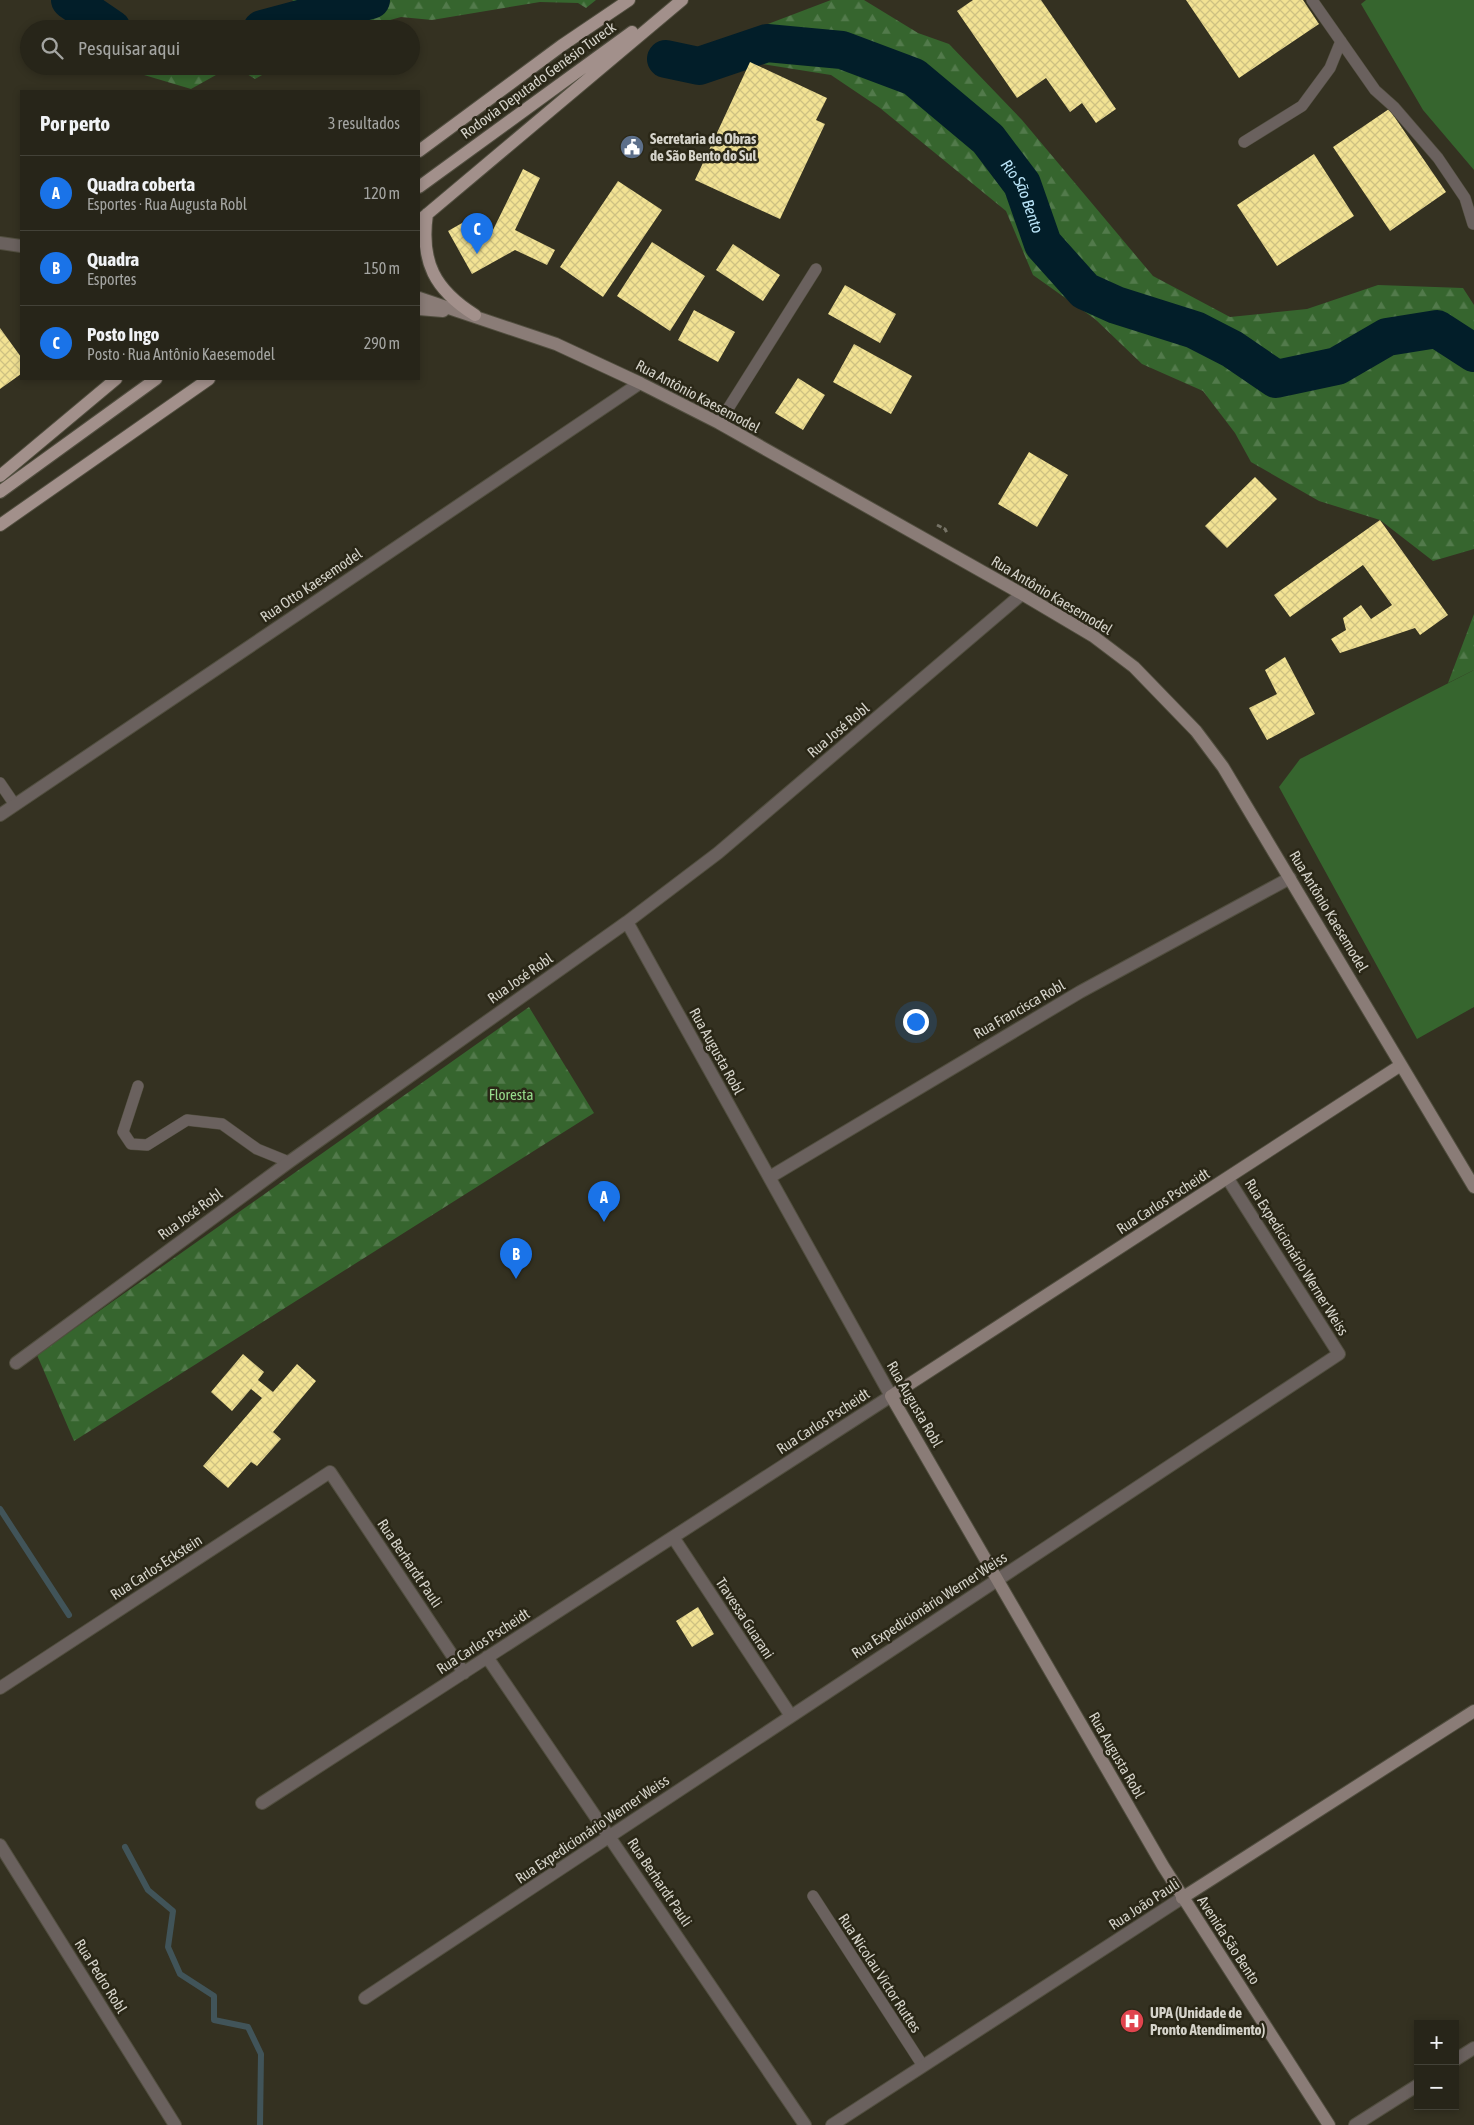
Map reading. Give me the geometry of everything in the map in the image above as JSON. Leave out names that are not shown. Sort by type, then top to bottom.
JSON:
[{"type":"main road","points":[[420,150],[561,46],[629,0]]},
{"type":"main road","name":"Rodovia Deputado Genésio Tureck","points":[[420,186],[676,0]]},
{"type":"main road","points":[[475,315],[458,305],[443,290],[432,273],[426,254],[423,218],[682,0]]},
{"type":"main road","name":"Rua Antônio Kaesemodel","points":[[420,298],[475,315],[556,344],[640,383],[719,423],[1022,594],[1093,636],[1134,667],[1196,731],[1223,767],[1474,1187]]},
{"type":"main road","name":"Rua Antônio Kaesemodel","points":[[420,309],[475,315]]},
{"type":"main road","points":[[0,476],[115,380]]},
{"type":"main road","points":[[0,492],[155,380]]},
{"type":"main road","points":[[0,525],[208,380]]},
{"type":"main road","name":"Rua Carlos Pscheidt","points":[[891,1396],[1402,1065]]},
{"type":"main road","name":"Rua Augusta Robl","points":[[891,1396],[1182,1898]]},
{"type":"main road","name":"Rua João Pauli","points":[[1182,1898],[1474,1711]]},
{"type":"main road","name":"Avenida São Bento","points":[[1182,1898],[1329,2125]]},
{"type":"street","points":[[0,243],[20,246]]},
{"type":"street","name":"Rua Otto Kaesemodel","points":[[0,815],[640,383]]},
{"type":"street","name":"Rua José Robl","points":[[16,1363],[289,1162],[627,922],[718,853],[1022,594]]},
{"type":"street","name":"Rua Francisca Robl","points":[[770,1177],[1072,997],[1290,878]]},
{"type":"street","name":"Rua Augusta Robl","points":[[627,922],[891,1396]]},
{"type":"street","name":"Rua Expedicionário Werner Weiss","points":[[365,1998],[1339,1354],[1228,1179]]},
{"type":"street","name":"Rua Carlos Pscheidt","points":[[262,1803],[891,1396]]},
{"type":"street","name":"Rua Berhardt Pauli","points":[[330,1472],[464,1673]]},
{"type":"street","name":"Rua Carlos Eckstein","points":[[0,1688],[330,1472]]},
{"type":"street","name":"Travessa Guarani","points":[[673,1537],[791,1716]]},
{"type":"street","name":"Rua Berhardt Pauli","points":[[487,1657],[805,2125]]},
{"type":"street","name":"Rua Pedro Robl","points":[[0,1845],[174,2125]]},
{"type":"street","name":"Rua João Pauli","points":[[832,2125],[1182,1898]]},
{"type":"street","points":[[1459,2057],[1474,2048]]},
{"type":"street","points":[[1355,2125],[1414,2087]]},
{"type":"lane","points":[[1312,0],[1375,90],[1394,107],[1438,158],[1465,198],[1473,224]]},
{"type":"lane","points":[[1244,142],[1302,106],[1330,68],[1341,41]]},
{"type":"lane","points":[[719,423],[816,269]]},
{"type":"lane","points":[[0,784],[15,805]]},
{"type":"lane","points":[[138,1086],[123,1132],[131,1144],[147,1144],[187,1120],[222,1124],[257,1148],[289,1162]]},
{"type":"lane","name":"Rua Nicolau Victor Ruttes","points":[[814,1896],[923,2066]]},
{"type":"green space","points":[[292,0],[329,0],[307,8]]},
{"type":"green space","points":[[371,0],[596,0],[586,8],[578,3],[540,2],[432,20],[401,17],[390,20],[296,20]]},
{"type":"green space","points":[[831,0],[864,0],[918,33],[949,44],[1022,120],[1153,276],[1230,317],[1307,309],[1378,285],[1463,288],[1474,305],[1474,549],[1433,561],[1380,520],[1319,501],[1251,462],[1235,433],[1203,391],[1142,364],[1095,319],[1033,275],[1006,211],[880,108],[831,75],[750,62],[712,77],[652,68]]},
{"type":"green space","points":[[1366,0],[1474,0],[1474,170],[1423,110],[1361,4]]},
{"type":"green space","points":[[144,75],[216,75],[191,89]]},
{"type":"green space","points":[[249,75],[262,75],[255,79]]},
{"type":"green space","points":[[1474,614],[1474,670],[1448,683]]},
{"type":"green space","points":[[1474,670],[1474,1007],[1417,1039],[1279,787],[1300,759]]},
{"type":"green space","name":"Floresta","points":[[529,1007],[594,1113],[74,1441],[37,1355]]},
{"type":"building","points":[[973,0],[1041,0],[1116,109],[1096,123],[1082,103],[1070,112],[1046,78],[1017,98],[957,11]]},
{"type":"building","points":[[1186,0],[1303,0],[1319,24],[1239,78]]},
{"type":"building","points":[[750,62],[827,98],[816,120],[825,124],[780,219],[695,180]]},
{"type":"building","points":[[1389,109],[1446,192],[1390,231],[1333,147]]},
{"type":"building","points":[[1314,154],[1354,216],[1277,266],[1237,205]]},
{"type":"building","points":[[523,169],[540,178],[515,230],[555,250],[547,265],[515,250],[472,274],[448,231],[478,214],[490,236]]},
{"type":"building","points":[[618,181],[662,210],[603,297],[560,267]]},
{"type":"building","points":[[652,242],[705,276],[670,331],[617,296]]},
{"type":"building","points":[[733,244],[780,275],[763,301],[716,270]]},
{"type":"building","points":[[845,285],[896,314],[880,343],[828,314]]},
{"type":"building","points":[[694,310],[735,332],[718,362],[678,340]]},
{"type":"building","points":[[0,328],[20,356],[20,375],[0,389]]},
{"type":"building","points":[[854,344],[912,376],[891,414],[833,382]]},
{"type":"building","points":[[798,378],[825,395],[803,430],[775,413]]},
{"type":"building","points":[[1029,452],[1068,475],[1037,527],[998,504]]},
{"type":"building","points":[[1255,477],[1277,499],[1227,548],[1205,526]]},
{"type":"building","points":[[1380,520],[1448,615],[1420,635],[1415,628],[1340,653],[1331,639],[1346,630],[1343,618],[1361,605],[1371,619],[1392,605],[1363,565],[1290,617],[1274,595]]},
{"type":"building","points":[[1285,657],[1315,714],[1267,740],[1249,708],[1277,694],[1265,670]]},
{"type":"building","points":[[243,1354],[264,1372],[258,1380],[273,1392],[297,1364],[316,1381],[273,1432],[281,1439],[257,1466],[251,1462],[228,1488],[203,1466],[262,1398],[251,1389],[232,1411],[211,1392]]},
{"type":"building","points":[[698,1607],[714,1634],[692,1647],[676,1621]]},
{"type":"waterway","name":"Rio São Bento","points":[[70,0],[99,20]]},
{"type":"waterway","name":"Rio São Bento","points":[[296,20],[371,0]]},
{"type":"waterway","name":"Rio São Bento","points":[[666,59],[699,66],[767,43],[842,50],[914,77],[988,139],[1022,184],[1043,244],[1085,291],[1116,305],[1195,330],[1232,349],[1276,379],[1337,366],[1387,337],[1437,329],[1474,353]]},
{"type":"waterway","points":[[0,1509],[69,1615]]},
{"type":"waterway","points":[[125,1847],[148,1890],[173,1911],[168,1947],[180,1974],[214,1996],[214,2020],[248,2027],[261,2054],[260,2125]]},
{"type":"place","name":"Secretaria de Obras de São Bento do Sul","points":[[632,147]]},
{"type":"place","name":"Posto Ingo","points":[[477,254]]},
{"type":"place","name":"Quadra coberta","points":[[604,1222]]},
{"type":"place","name":"Quadra","points":[[516,1279]]},
{"type":"place","name":"UPA (Unidade de Pronto Atendimento)","points":[[1132,2021]]}]
